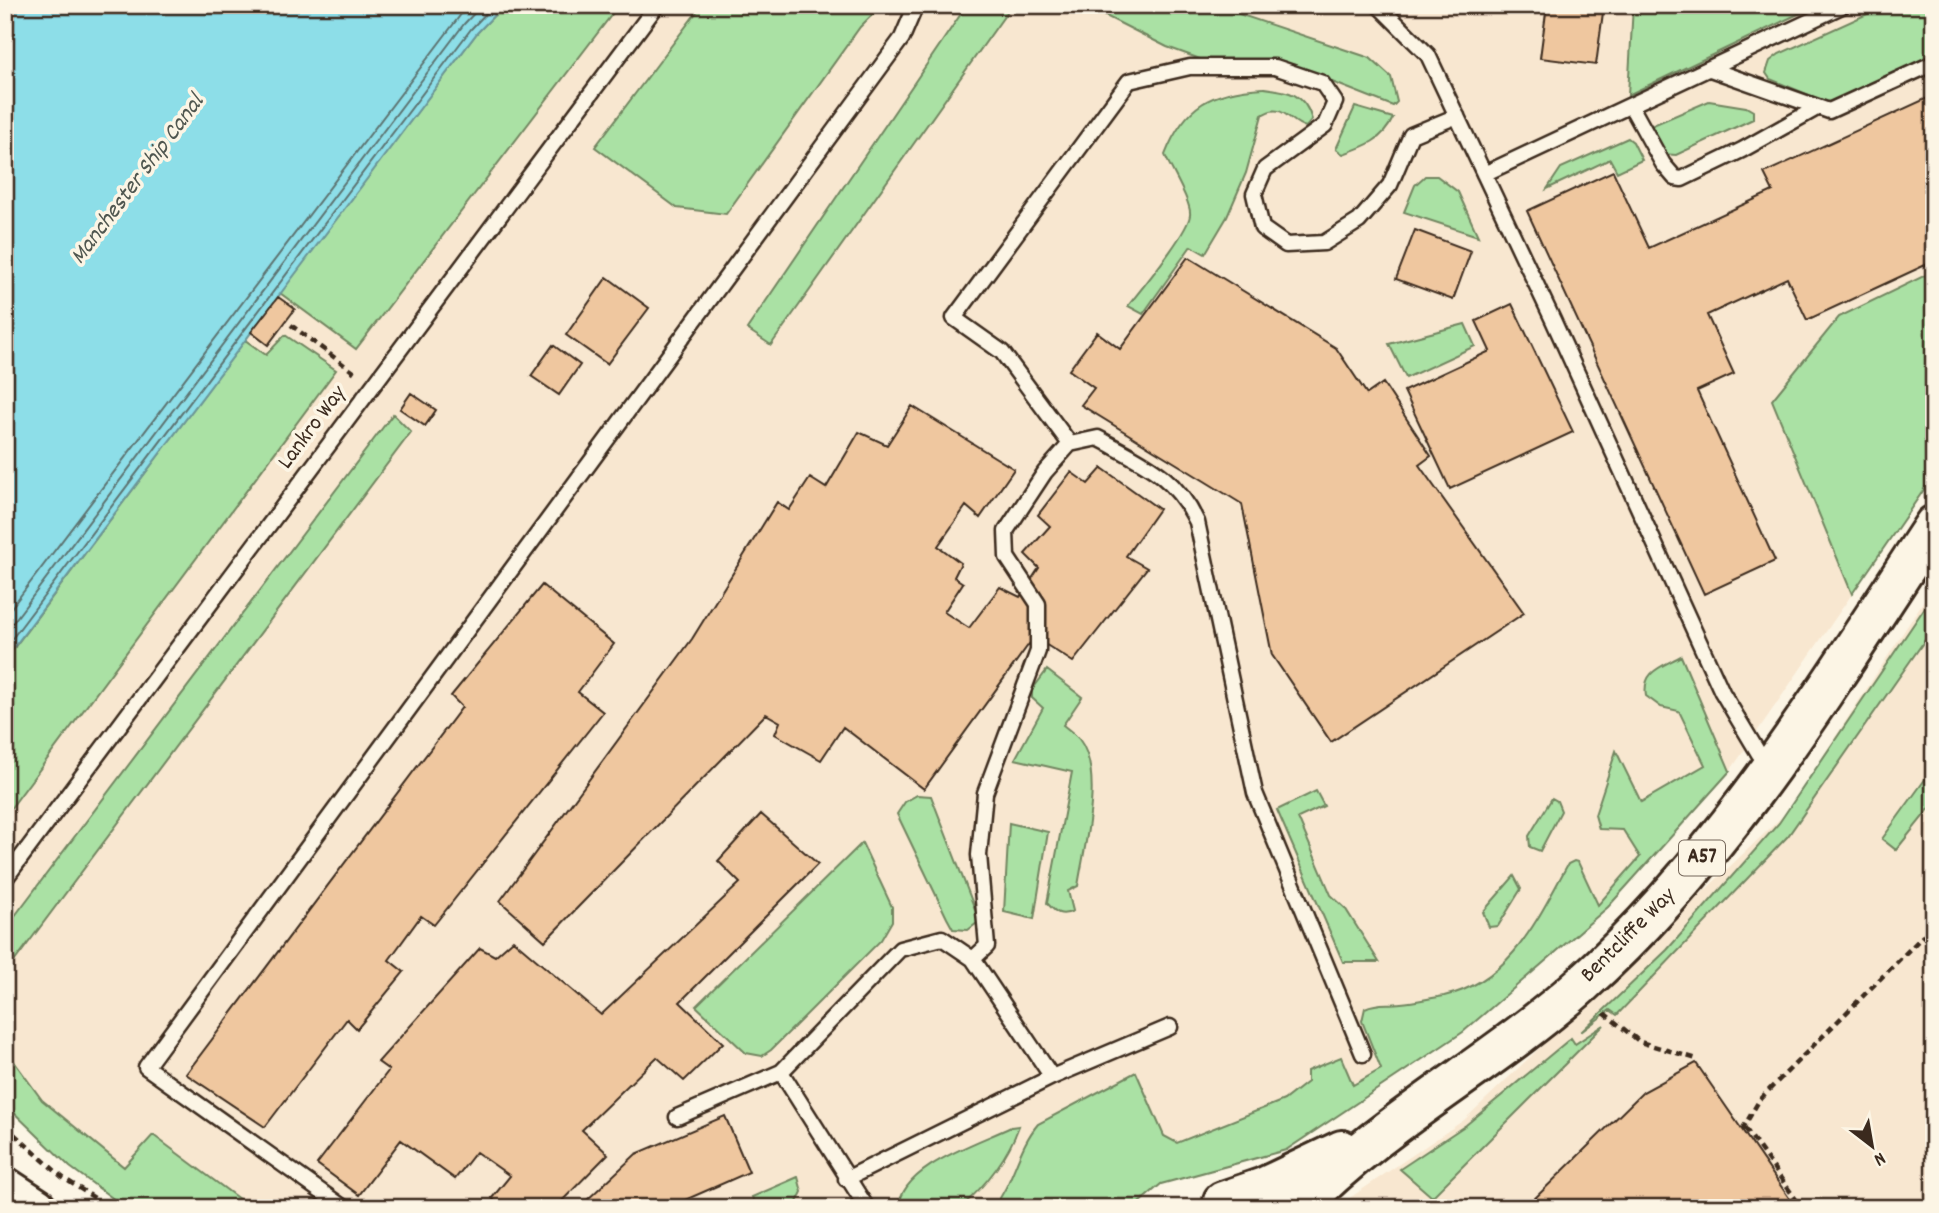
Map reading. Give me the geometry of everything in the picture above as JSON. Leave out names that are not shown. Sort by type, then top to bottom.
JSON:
[{"type":"main road","name":"Bentcliffe Way","points":[[1299,1208],[1398,1124],[1547,1014],[1598,969],[1681,884],[1776,765],[1934,525]]},
{"type":"main road","points":[[1221,1206],[1398,1124]]},
{"type":"main road","points":[[5,1187],[37,1208]]},
{"type":"lane","name":"Lankro Way","points":[[5,879],[657,5]]},
{"type":"lane","points":[[344,1208],[146,1067],[902,38],[916,5]]},
{"type":"lane","points":[[1378,5],[1428,55],[1722,692],[1759,754],[1776,765]]},
{"type":"lane","points":[[1484,174],[1844,5]]},
{"type":"lane","points":[[1710,69],[1829,111],[1841,108],[1934,62]]},
{"type":"lane","points":[[1070,444],[1002,352],[954,318],[1129,81],[1190,67],[1275,66],[1322,83],[1335,102],[1325,125],[1265,169],[1254,194],[1262,228],[1286,245],[1324,243],[1359,221],[1390,185],[1411,135],[1457,116]]},
{"type":"lane","points":[[1631,106],[1663,164],[1675,178],[1682,179],[1742,150],[1817,108]]},
{"type":"lane","points":[[973,958],[987,946],[979,855],[985,793],[1038,651],[1038,604],[1007,557],[1006,531],[1045,472],[1070,444],[1098,438],[1152,467],[1185,497],[1197,522],[1255,793],[1363,1054]]},
{"type":"lane","points":[[677,1117],[781,1072],[900,949],[942,938],[973,958],[1052,1077]]},
{"type":"lane","points":[[846,1178],[1052,1077],[1170,1027]]},
{"type":"lane","points":[[781,1072],[867,1208]]},
{"type":"path","points":[[291,325],[344,366]]},
{"type":"path","points":[[1802,1208],[1744,1129],[1760,1098],[1934,925]]},
{"type":"path","points":[[1595,1019],[1605,1012],[1640,1042],[1697,1059]]},
{"type":"path","points":[[5,1126],[62,1177],[110,1208]]},
{"type":"shaded area","points":[[504,5],[1934,5],[1934,475],[1730,771],[1608,907],[1463,1032],[1286,1150],[1161,1184],[1133,1208],[126,1208],[70,1167],[5,1104],[5,659],[477,33]]},
{"type":"shaded area","points":[[1934,585],[1934,1208],[1335,1208],[1464,1120],[1786,813]]},
{"type":"green space","points":[[504,5],[619,5],[356,349],[280,293],[477,33]]},
{"type":"green space","points":[[702,5],[882,5],[860,27],[726,214],[677,208],[595,147]]},
{"type":"green space","points":[[967,5],[1012,5],[771,345],[747,329]]},
{"type":"green space","points":[[1084,5],[1212,5],[1370,58],[1391,77],[1397,102],[1393,106],[1294,67],[1203,60],[1167,47]]},
{"type":"green space","points":[[1633,5],[1817,5],[1628,95]]},
{"type":"green space","points":[[1887,5],[1934,5],[1934,53],[1924,61],[1839,101],[1826,102],[1770,79],[1766,73],[1770,61],[1779,54]]},
{"type":"green space","points":[[1264,88],[1281,90],[1300,99],[1312,120],[1306,127],[1275,110],[1262,115],[1246,173],[1227,217],[1205,254],[1191,246],[1143,314],[1128,306],[1173,247],[1190,215],[1184,194],[1165,155],[1182,123],[1191,112],[1215,97]]},
{"type":"green space","points":[[1709,101],[1746,107],[1753,111],[1753,119],[1676,155],[1663,154],[1649,131],[1653,125]]},
{"type":"green space","points":[[1355,107],[1393,118],[1379,137],[1343,154],[1336,149]]},
{"type":"green space","points":[[1628,138],[1642,160],[1617,172],[1610,159],[1547,189],[1561,168]]},
{"type":"green space","points":[[1425,176],[1437,176],[1458,192],[1478,236],[1404,212],[1415,185]]},
{"type":"green space","points":[[1934,271],[1934,475],[1852,594],[1772,400],[1839,317]]},
{"type":"green space","points":[[1465,324],[1475,346],[1406,378],[1389,344]]},
{"type":"green space","points":[[285,335],[336,370],[5,816],[5,660],[245,340],[266,355]]},
{"type":"green space","points":[[393,414],[411,432],[5,974],[5,929]]},
{"type":"green space","points":[[1934,594],[1934,627],[1788,836],[1617,1015],[1610,1010],[1581,1032],[1667,950],[1779,823]]},
{"type":"green space","points":[[1681,656],[1730,771],[1608,907],[1463,1032],[1286,1150],[1161,1184],[1133,1208],[993,1208],[1038,1124],[1136,1072],[1164,1136],[1177,1143],[1284,1100],[1307,1082],[1307,1071],[1341,1057],[1353,1085],[1381,1069],[1362,1021],[1365,1008],[1444,996],[1487,977],[1520,945],[1568,864],[1574,861],[1578,862],[1598,905],[1640,857],[1623,830],[1599,829],[1595,815],[1616,751],[1641,802],[1705,765],[1679,711],[1661,707],[1646,696],[1650,675]]},
{"type":"green space","points":[[1047,670],[1082,697],[1063,725],[1079,739],[1087,753],[1091,770],[1090,810],[1078,886],[1068,891],[1073,911],[1065,914],[1056,912],[1047,903],[1072,772],[1015,759],[1043,708],[1032,698],[1032,690]]},
{"type":"green space","points":[[1934,767],[1934,803],[1896,850],[1882,839]]},
{"type":"green space","points":[[1316,791],[1324,806],[1298,818],[1331,895],[1345,908],[1379,962],[1343,962],[1277,810]]},
{"type":"green space","points":[[917,795],[931,796],[976,912],[977,923],[968,930],[953,929],[897,814],[905,802]]},
{"type":"green space","points":[[1552,798],[1557,801],[1561,811],[1540,851],[1530,847],[1529,836]]},
{"type":"green space","points":[[1009,823],[1048,832],[1034,919],[1004,912]]},
{"type":"green space","points":[[862,843],[892,907],[892,921],[881,940],[771,1050],[762,1056],[746,1053],[696,1006]]},
{"type":"green space","points":[[1514,876],[1521,889],[1498,926],[1489,927],[1483,912]]},
{"type":"green space","points":[[1604,1025],[1432,1197],[1400,1169],[1466,1125],[1571,1038],[1575,1044]]},
{"type":"green space","points":[[5,1049],[42,1100],[124,1167],[153,1135],[251,1208],[126,1208],[70,1167],[5,1104]]},
{"type":"green space","points":[[1019,1126],[1009,1149],[995,1170],[960,1208],[899,1208],[903,1193],[912,1180],[926,1169],[961,1149]]},
{"type":"green space","points":[[798,1177],[802,1192],[794,1208],[757,1208],[752,1197]]},
{"type":"water","name":"Manchester Ship Canal","points":[[5,5],[504,5],[477,33],[5,659]]},
{"type":"building","points":[[1547,5],[1604,5],[1596,65],[1540,58]]},
{"type":"building","points":[[1934,95],[1934,261],[1807,320],[1787,278],[1707,315],[1734,374],[1697,391],[1775,561],[1704,594],[1527,211],[1613,171],[1649,248],[1773,191],[1764,173]]},
{"type":"building","points":[[1415,230],[1471,251],[1453,300],[1396,279]]},
{"type":"building","points":[[1188,257],[1336,348],[1367,394],[1383,383],[1431,456],[1419,465],[1524,613],[1331,742],[1272,655],[1242,504],[1081,405],[1094,388],[1069,370],[1097,332],[1120,349]]},
{"type":"building","points":[[607,277],[649,308],[607,364],[566,335]]},
{"type":"building","points":[[278,297],[295,309],[268,345],[251,332]]},
{"type":"building","points":[[1512,304],[1573,432],[1450,489],[1404,391],[1490,351],[1476,321]]},
{"type":"building","points":[[553,345],[580,365],[559,395],[531,376]]},
{"type":"building","points":[[411,393],[436,410],[425,426],[400,409]]},
{"type":"building","points":[[912,406],[1014,469],[980,518],[966,506],[938,546],[961,563],[954,577],[963,583],[944,612],[969,628],[1000,587],[1020,597],[1039,568],[1025,554],[1050,526],[1038,515],[1071,472],[1088,484],[1102,468],[1159,509],[1126,556],[1147,568],[1073,662],[1034,637],[924,789],[843,727],[821,760],[775,734],[780,722],[766,714],[545,941],[500,901],[692,639],[777,502],[789,510],[810,478],[826,488],[859,432],[887,445]]},
{"type":"building","points":[[542,585],[614,644],[578,692],[603,712],[434,925],[421,916],[389,960],[404,972],[357,1029],[347,1019],[265,1127],[186,1074],[462,707],[451,696]]},
{"type":"building","points":[[761,814],[818,864],[680,1002],[723,1043],[684,1081],[657,1057],[582,1130],[608,1154],[555,1208],[501,1208],[492,1198],[510,1176],[476,1152],[455,1179],[401,1140],[359,1195],[317,1164],[389,1070],[378,1062],[480,948],[495,956],[513,940],[601,1015],[740,883],[718,861]]},
{"type":"building","points":[[1696,1063],[1796,1208],[1525,1208],[1643,1092]]},
{"type":"building","points":[[725,1116],[749,1172],[667,1208],[589,1208],[586,1201],[636,1154]]}]
